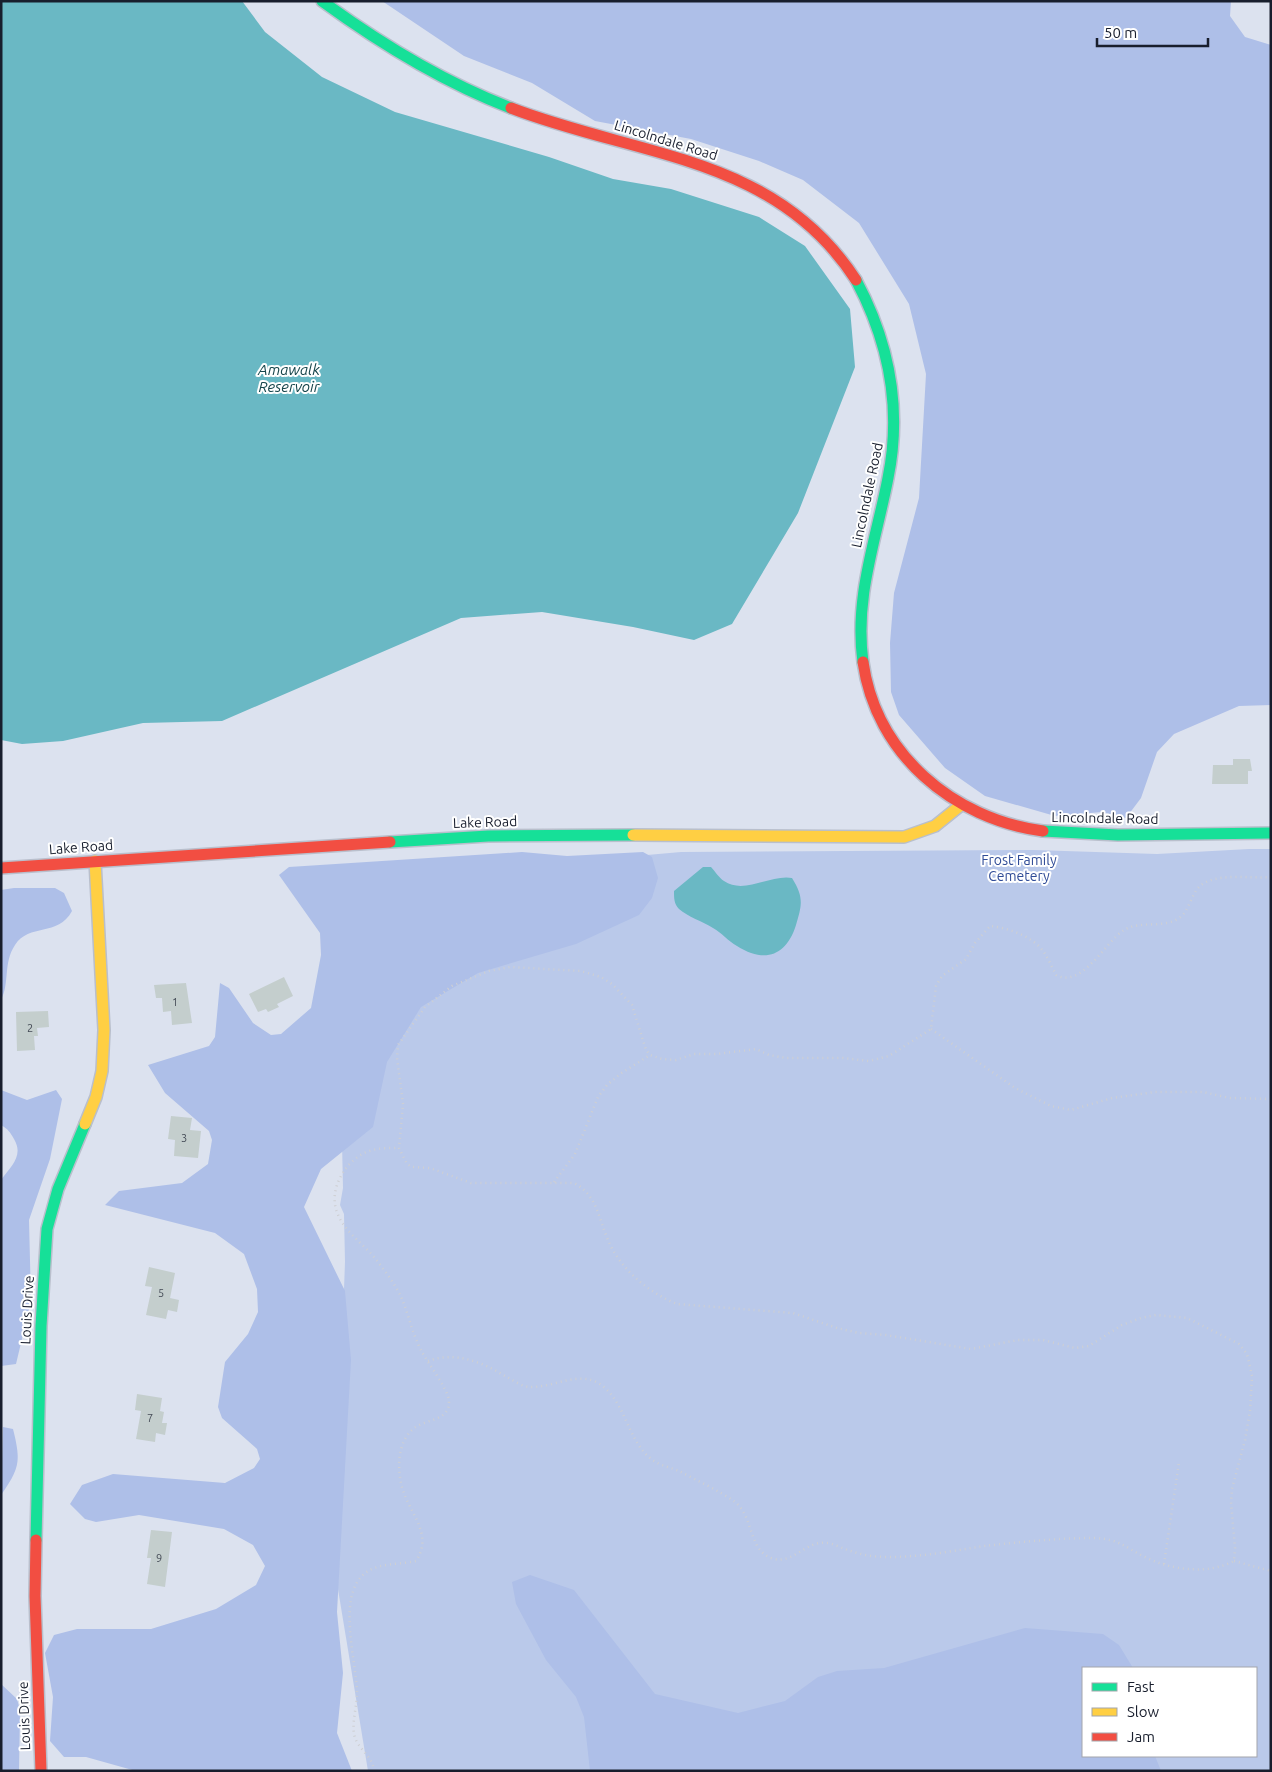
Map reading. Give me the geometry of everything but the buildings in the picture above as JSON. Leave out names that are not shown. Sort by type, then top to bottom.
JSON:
[{"type":"street","name":"Lincolndale Road","points":[[322,1],[412,62],[481,96],[552,122],[691,162],[753,186],[781,200],[804,218],[842,259],[857,282],[879,328],[891,371],[895,409],[892,462],[861,598],[859,624],[864,674],[880,719],[905,760],[940,792],[988,818],[1019,827],[1051,832],[1113,835],[1271,833]]},
{"type":"street","name":"Lake Road","points":[[1,868],[488,836],[674,834],[904,837],[933,829],[961,805]]},
{"type":"street","name":"Louis Drive","points":[[41,1771],[35,1596],[41,1326],[47,1228],[58,1189],[96,1096],[102,1071],[104,1030],[95,861]]},
{"type":"path","points":[[931,1030],[936,986],[942,976],[966,960],[975,943],[990,926],[1002,928],[1029,939],[1043,950],[1056,975],[1068,978],[1080,974],[1124,930],[1139,924],[1163,924],[1180,918],[1200,886],[1218,878],[1271,877]]},
{"type":"path","points":[[931,1030],[889,1056],[869,1062],[843,1058],[786,1058],[769,1055],[756,1049],[717,1054],[694,1054],[676,1060],[650,1055],[646,1050],[632,1005],[612,984],[601,977],[581,972],[510,967],[489,971],[452,986],[441,994],[425,1008],[398,1046],[397,1058],[402,1104],[399,1148],[402,1158],[412,1167],[430,1168],[471,1183],[574,1182],[586,1189],[597,1206],[608,1242],[625,1266],[661,1298],[677,1304],[793,1313],[859,1334],[886,1335],[971,1349],[1018,1340],[1044,1340],[1075,1348],[1089,1346],[1122,1325],[1156,1315],[1187,1318],[1239,1344],[1247,1354],[1252,1376],[1250,1411],[1245,1440],[1232,1489],[1234,1561]]},
{"type":"path","points":[[931,1030],[1015,1088],[1051,1106],[1071,1110],[1112,1098],[1156,1092],[1203,1092],[1230,1098],[1271,1099]]},
{"type":"path","points":[[554,1182],[575,1154],[602,1091],[620,1074],[650,1055]]},
{"type":"path","points":[[374,1771],[370,1759],[362,1750],[354,1734],[357,1691],[351,1632],[351,1599],[356,1583],[370,1569],[416,1561],[423,1551],[422,1531],[406,1502],[400,1482],[401,1447],[411,1430],[427,1421],[440,1418],[448,1411],[449,1401],[445,1390],[421,1350],[401,1297],[375,1258],[341,1222],[336,1210],[334,1197],[338,1181],[358,1156],[370,1151],[399,1148]]},
{"type":"path","points":[[428,1361],[442,1356],[468,1360],[494,1369],[530,1388],[575,1379],[590,1380],[605,1388],[648,1457],[696,1480],[736,1503],[747,1516],[757,1547],[774,1560],[793,1556],[815,1543],[828,1542],[866,1556],[889,1557],[996,1545],[1094,1538],[1123,1543],[1146,1557],[1164,1564],[1196,1569],[1221,1568],[1234,1561],[1271,1571]]},
{"type":"path","points":[[1164,1564],[1179,1462]]},
{"type":"green space","name":"Frost Family Cemetery","points":[[1271,849],[1271,1771],[368,1771],[334,1565],[345,1262],[344,1214],[340,1205],[343,1188],[341,1096],[419,950],[613,858],[681,852],[1034,850],[1157,854]]},
{"type":"shaded area","points":[[382,1],[1231,1],[1230,16],[1245,37],[1271,45],[1271,705],[1239,706],[1174,734],[1157,752],[1141,798],[1126,818],[1102,812],[1055,816],[985,796],[945,768],[899,715],[891,692],[890,643],[894,593],[919,498],[926,374],[909,304],[859,223],[803,180],[759,161],[691,139],[595,121],[532,83],[464,56]]},
{"type":"shaded area","points":[[522,852],[567,856],[643,852],[652,857],[658,878],[652,898],[639,915],[576,944],[478,973],[421,1007],[387,1062],[373,1127],[321,1169],[304,1207],[345,1291],[351,1360],[337,1612],[343,1673],[337,1733],[352,1771],[136,1771],[86,1757],[64,1757],[50,1741],[53,1697],[45,1653],[54,1635],[77,1629],[151,1629],[216,1609],[256,1585],[265,1566],[253,1545],[224,1529],[139,1515],[96,1522],[85,1519],[70,1504],[82,1485],[113,1474],[225,1483],[254,1468],[260,1459],[257,1449],[222,1418],[218,1407],[225,1362],[248,1334],[258,1312],[257,1289],[244,1254],[215,1233],[105,1205],[119,1191],[182,1183],[208,1164],[212,1140],[209,1131],[165,1093],[148,1065],[209,1046],[215,1037],[220,983],[229,988],[253,1023],[271,1035],[281,1034],[311,1008],[321,955],[320,933],[279,875],[289,867]]},
{"type":"shaded area","points":[[14,888],[55,888],[64,893],[72,911],[59,924],[28,934],[15,945],[9,959],[4,993],[1,1000],[1,890]]},
{"type":"shaded area","points":[[1,1090],[27,1100],[56,1090],[62,1099],[50,1159],[29,1220],[31,1301],[16,1364],[1,1366],[1,1180],[15,1161],[18,1151],[11,1134],[1,1125]]},
{"type":"shaded area","points":[[3,1427],[13,1429],[18,1457],[12,1478],[1,1495]]},
{"type":"shaded area","points":[[530,1575],[574,1590],[655,1694],[738,1713],[785,1701],[818,1677],[837,1671],[884,1668],[1025,1628],[1103,1634],[1119,1645],[1132,1667],[1082,1667],[1082,1757],[1155,1757],[1161,1771],[590,1771],[584,1717],[576,1697],[546,1660],[516,1604],[512,1582]]},
{"type":"shaded area","points":[[1,1684],[17,1699],[20,1710],[19,1771],[1,1771]]},
{"type":"water","name":"Amawalk Reservoir","points":[[1,1],[242,1],[265,32],[322,77],[395,112],[549,157],[613,179],[671,189],[759,217],[805,246],[850,309],[855,367],[798,513],[732,624],[694,640],[633,627],[542,612],[461,618],[222,721],[143,723],[63,741],[22,744],[1,740]]},
{"type":"water","points":[[703,867],[711,867],[724,881],[740,886],[775,879],[792,878],[799,891],[801,901],[800,912],[792,936],[780,950],[773,954],[765,955],[747,951],[677,907],[674,891]]},
{"type":"traffic: fast","points":[[322,1],[413,61],[486,98],[511,108]]},
{"type":"traffic: fast","points":[[856,280],[877,327],[884,352],[890,376],[894,427],[888,478],[864,592],[861,615],[863,662]]},
{"type":"traffic: fast","points":[[1043,831],[1118,835],[1271,833]]},
{"type":"traffic: fast","points":[[390,842],[488,836],[633,835]]},
{"type":"traffic: fast","points":[[36,1540],[41,1326],[47,1229],[58,1189],[85,1124]]},
{"type":"traffic: slow","points":[[633,835],[904,837],[935,826],[961,805]]},
{"type":"traffic: slow","points":[[85,1124],[96,1097],[102,1071],[104,1030],[95,861]]},
{"type":"traffic: jam","points":[[511,108],[559,124],[701,165],[745,184],[786,207],[823,239],[856,280]]},
{"type":"traffic: jam","points":[[863,662],[871,695],[884,726],[902,753],[924,776],[950,797],[979,812],[1010,824],[1043,831]]},
{"type":"traffic: jam","points":[[1,868],[390,842]]},
{"type":"traffic: jam","points":[[36,1540],[35,1596],[41,1771]]}]
